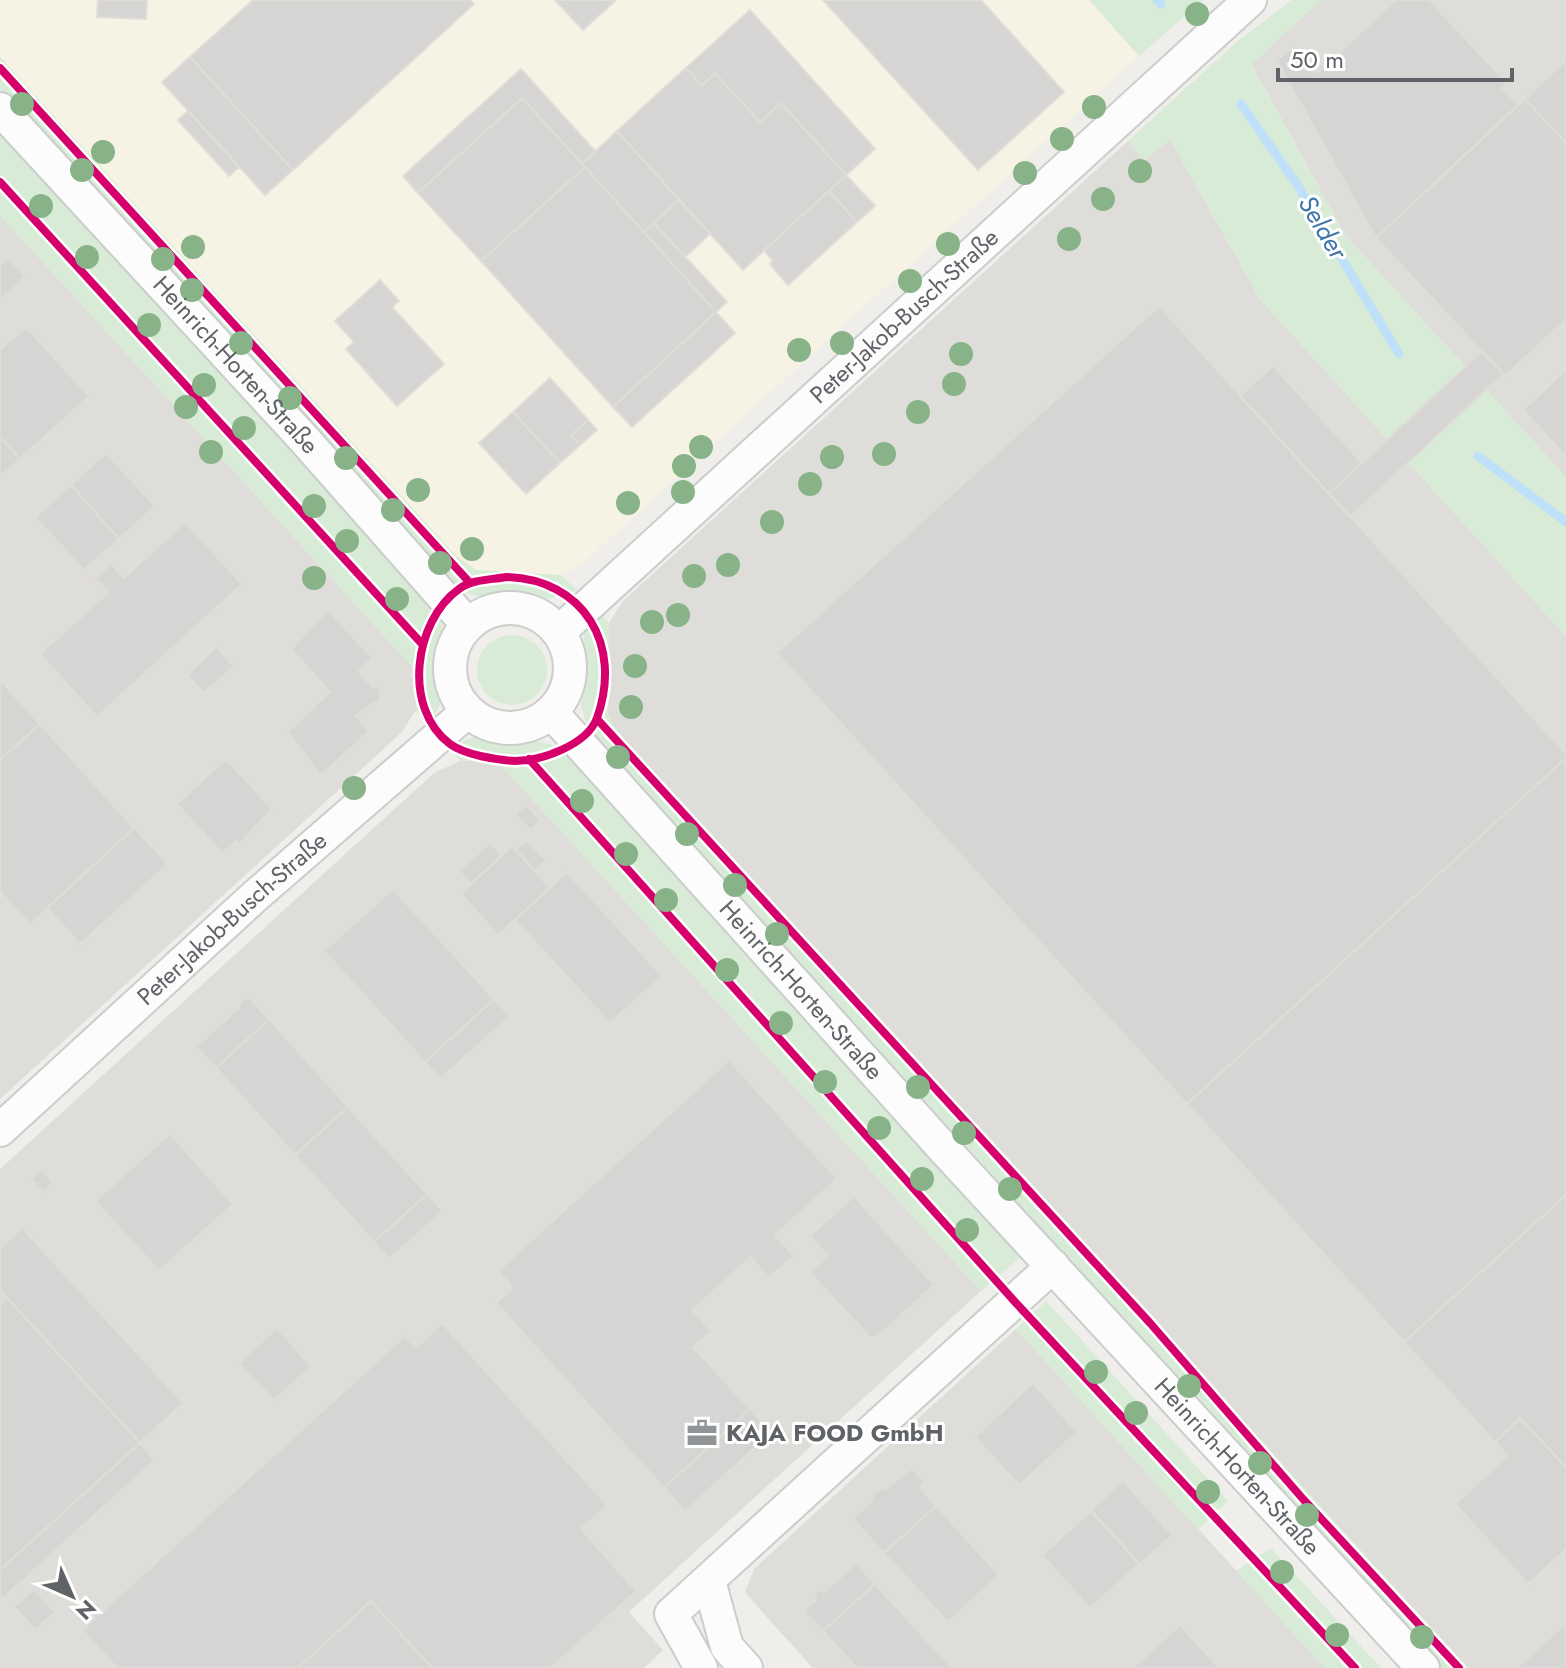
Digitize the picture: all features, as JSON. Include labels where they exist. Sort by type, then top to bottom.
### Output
[{"type":"street","name":"Peter-Jakob-Busch-Straße","points":[[559,632],[1250,0]]},
{"type":"street","name":"Heinrich-Horten-Straße","points":[[0,109],[303,438],[468,625]]},
{"type":"street","points":[[515,608],[532,612],[559,632],[569,656],[569,682],[562,699],[551,712],[536,723],[518,728],[483,722],[468,711],[457,696],[451,677],[457,640],[468,625],[498,609],[515,608]]},
{"type":"street","name":"Peter-Jakob-Busch-Straße","points":[[0,1130],[253,898],[468,711]]},
{"type":"street","name":"Heinrich-Horten-Straße","points":[[551,712],[1053,1266],[1423,1668]]},
{"type":"street","points":[[701,1668],[671,1614],[1053,1266]]},
{"type":"street","points":[[709,1581],[727,1647],[746,1668]]},
{"type":"shaded area","points":[[0,0],[1089,0],[1139,56],[583,563],[561,575],[534,576],[476,570],[455,555],[0,57]]},
{"type":"shaded area","points":[[1321,0],[1566,0],[1566,477],[1346,236],[1251,64]]},
{"type":"shaded area","points":[[1170,139],[1260,299],[1566,636],[1566,1668],[1468,1668],[620,737],[608,715],[609,623],[623,601],[1128,141],[1144,161]]},
{"type":"shaded area","points":[[0,215],[418,673],[416,710],[401,733],[0,1099]]},
{"type":"shaded area","points":[[481,760],[501,765],[981,1291],[629,1612],[663,1650],[644,1668],[0,1668],[0,1169],[434,773],[460,761]]},
{"type":"shaded area","points":[[1016,1329],[1325,1668],[813,1668],[745,1592],[754,1569]]},
{"type":"green space","points":[[1089,0],[1203,0],[1139,56]]},
{"type":"green space","points":[[1292,0],[1321,0],[1251,65],[1346,236],[1566,477],[1566,636],[1260,299],[1170,139],[1144,161],[1128,141],[1238,41]]},
{"type":"green space","points":[[0,57],[455,555],[476,570],[561,575],[577,590],[554,597],[509,601],[481,597],[454,584],[0,89]]},
{"type":"green space","points":[[5,134],[421,588],[444,628],[442,701],[429,725],[416,710],[418,673],[0,215],[0,135]]},
{"type":"green space","points":[[597,611],[609,623],[608,715],[620,737],[1468,1668],[1441,1668],[590,733],[581,707],[584,634]]},
{"type":"green space","points":[[512,635],[537,645],[547,670],[537,695],[512,705],[487,695],[477,670],[487,645]]},
{"type":"green space","points":[[479,735],[537,742],[570,752],[1024,1254],[981,1291],[501,765],[481,760],[460,761],[448,747]]},
{"type":"green space","points":[[1046,1301],[1228,1501],[1198,1530],[1016,1329]]},
{"type":"green space","points":[[1271,1548],[1381,1668],[1325,1668],[1236,1571]]},
{"type":"building","points":[[98,0],[147,0],[146,19],[97,17]]},
{"type":"building","points":[[253,0],[470,0],[474,4],[293,170],[190,57]]},
{"type":"building","points":[[555,0],[616,0],[583,30]]},
{"type":"building","points":[[823,0],[981,0],[1064,92],[978,170]]},
{"type":"building","points":[[1396,0],[1429,0],[1507,83],[1502,88],[1518,105],[1376,238],[1277,61],[1293,47],[1317,73]]},
{"type":"building","points":[[750,10],[875,149],[846,175],[781,103],[760,122],[715,73],[702,86],[686,68]]},
{"type":"building","points":[[190,57],[293,170],[265,195],[162,82]]},
{"type":"building","points":[[1566,60],[1566,143],[1525,99]]},
{"type":"building","points":[[686,68],[702,86],[715,73],[760,122],[781,103],[846,175],[743,270],[617,131]]},
{"type":"building","points":[[521,69],[595,151],[582,164],[522,98],[418,193],[403,176]]},
{"type":"building","points":[[522,98],[585,167],[481,261],[418,193]]},
{"type":"building","points":[[1525,99],[1566,143],[1566,319],[1505,376],[1376,238]]},
{"type":"building","points":[[188,111],[239,167],[229,176],[178,120]]},
{"type":"building","points":[[617,131],[679,200],[644,232],[582,164]]},
{"type":"building","points":[[585,167],[716,312],[613,407],[481,261]]},
{"type":"building","points":[[846,175],[875,206],[857,222],[829,191]]},
{"type":"building","points":[[829,191],[857,222],[788,285],[770,264],[773,261],[764,250]]},
{"type":"building","points":[[679,200],[710,234],[685,257],[654,223]]},
{"type":"building","points":[[654,223],[727,302],[716,312],[644,232]]},
{"type":"building","points":[[8,258],[25,277],[0,300],[0,265]]},
{"type":"building","points":[[380,280],[399,301],[392,307],[444,364],[397,406],[346,349],[354,342],[335,321]]},
{"type":"building","points":[[1159,306],[1566,754],[1566,758],[1187,1104],[777,653]]},
{"type":"building","points":[[716,312],[735,333],[632,427],[613,407]]},
{"type":"building","points":[[26,327],[89,396],[20,459],[0,437],[0,350]]},
{"type":"building","points":[[1482,351],[1503,374],[1350,517],[1329,494]]},
{"type":"building","points":[[1273,366],[1362,463],[1329,494],[1240,396]]},
{"type":"building","points":[[1566,370],[1566,456],[1523,410]]},
{"type":"building","points":[[550,378],[588,420],[571,435],[580,445],[560,463],[513,412]]},
{"type":"building","points":[[513,412],[560,463],[526,494],[479,443]]},
{"type":"building","points":[[588,420],[597,430],[580,445],[571,435]]},
{"type":"building","points":[[0,437],[20,459],[0,477]]},
{"type":"building","points":[[106,453],[155,506],[119,539],[71,485]]},
{"type":"building","points":[[71,485],[119,539],[84,570],[35,517]]},
{"type":"building","points":[[185,522],[242,584],[97,717],[40,654],[109,592],[96,579],[111,564],[124,578]]},
{"type":"building","points":[[328,610],[372,658],[359,671],[372,687],[380,687],[379,703],[372,703],[356,716],[369,731],[321,775],[288,732],[330,692],[291,649]]},
{"type":"building","points":[[216,647],[234,666],[204,693],[187,675]]},
{"type":"building","points":[[0,680],[40,724],[0,760]]},
{"type":"building","points":[[40,724],[134,828],[30,924],[0,892],[0,760]]},
{"type":"building","points":[[1566,758],[1566,1195],[1404,1342],[1187,1104]]},
{"type":"building","points":[[226,759],[272,809],[239,844],[236,841],[222,853],[177,804]]},
{"type":"building","points":[[526,805],[540,820],[531,830],[516,815]]},
{"type":"building","points":[[134,828],[168,864],[80,944],[47,908]]},
{"type":"building","points":[[527,840],[546,861],[535,870],[516,850]]},
{"type":"building","points":[[490,843],[502,855],[471,884],[459,871]]},
{"type":"building","points":[[512,846],[550,888],[498,935],[461,894]]},
{"type":"building","points":[[567,872],[662,976],[610,1023],[515,920]]},
{"type":"building","points":[[393,889],[494,999],[425,1062],[324,951]]},
{"type":"building","points":[[249,998],[269,1019],[216,1068],[196,1047],[239,1008],[241,1000]]},
{"type":"building","points":[[494,999],[510,1016],[440,1079],[425,1062]]},
{"type":"building","points":[[269,1019],[348,1107],[295,1155],[216,1068]]},
{"type":"building","points":[[729,1060],[837,1179],[775,1235],[794,1256],[769,1278],[751,1257],[692,1310],[711,1331],[693,1347],[750,1409],[664,1488],[496,1303],[513,1288],[498,1271]]},
{"type":"building","points":[[348,1107],[427,1194],[374,1242],[295,1155]]},
{"type":"building","points":[[170,1134],[233,1204],[159,1271],[95,1201]]},
{"type":"building","points":[[41,1169],[53,1183],[43,1192],[31,1179]]},
{"type":"building","points":[[427,1194],[443,1211],[389,1259],[374,1242]]},
{"type":"building","points":[[1566,1195],[1566,1467],[1520,1418],[1495,1442],[1404,1342]]},
{"type":"building","points":[[854,1196],[934,1285],[877,1337],[870,1337],[810,1273],[828,1256],[810,1236]]},
{"type":"building","points":[[22,1228],[183,1403],[140,1443],[0,1290],[0,1248]]},
{"type":"building","points":[[7,1298],[140,1443],[0,1570],[0,1304]]},
{"type":"building","points":[[442,1323],[607,1505],[581,1529],[636,1591],[551,1668],[432,1668],[371,1601],[298,1668],[117,1668],[82,1630],[405,1336],[416,1348]]},
{"type":"building","points":[[277,1328],[311,1366],[274,1401],[239,1363]]},
{"type":"building","points":[[1033,1383],[1077,1432],[1019,1485],[975,1437]]},
{"type":"building","points":[[750,1409],[771,1433],[685,1511],[664,1488]]},
{"type":"building","points":[[1520,1418],[1566,1467],[1566,1549],[1528,1584],[1455,1504],[1508,1456],[1495,1442]]},
{"type":"building","points":[[140,1443],[155,1460],[3,1598],[0,1594],[0,1570]]},
{"type":"building","points":[[912,1468],[925,1483],[920,1488],[936,1506],[884,1553],[853,1519],[871,1502],[875,1491],[887,1488]]},
{"type":"building","points":[[1123,1481],[1172,1535],[1140,1564],[1091,1510]]},
{"type":"building","points":[[936,1506],[999,1575],[948,1622],[884,1553]]},
{"type":"building","points":[[1091,1511],[1139,1564],[1090,1608],[1042,1555]]},
{"type":"building","points":[[856,1563],[875,1584],[823,1631],[804,1611],[816,1600],[813,1596],[820,1590],[824,1592]]},
{"type":"building","points":[[875,1584],[952,1668],[857,1668],[823,1631]]},
{"type":"building","points":[[34,1589],[55,1612],[35,1630],[14,1607]]},
{"type":"building","points":[[371,1601],[432,1668],[298,1668]]},
{"type":"building","points":[[1566,1623],[1566,1668],[1517,1668]]},
{"type":"building","points":[[1180,1625],[1219,1668],[1133,1668]]},
{"type":"waterway","name":"Selder","points":[[1157,0],[1161,4]]},
{"type":"waterway","name":"Selder","points":[[1241,104],[1298,186],[1399,354]]},
{"type":"waterway","name":"Selder","points":[[1478,456],[1566,522]]},
{"type":"cycle path","points":[[0,68],[470,583]]},
{"type":"cycle path","points":[[0,182],[423,645]]},
{"type":"cycle path","points":[[506,577],[533,581],[557,590],[576,603],[590,621],[600,642],[605,665],[604,691],[592,728],[562,750],[515,761],[481,756],[450,744],[435,728],[425,709],[420,688],[424,643],[444,603],[470,583],[506,577]]},
{"type":"cycle path","points":[[597,719],[1150,1323],[1303,1499],[1459,1668]]},
{"type":"cycle path","points":[[529,759],[1016,1303],[1355,1668]]},
{"type":"place","name":"KAJA FOOD GmbH","points":[[702,1433]]}]
